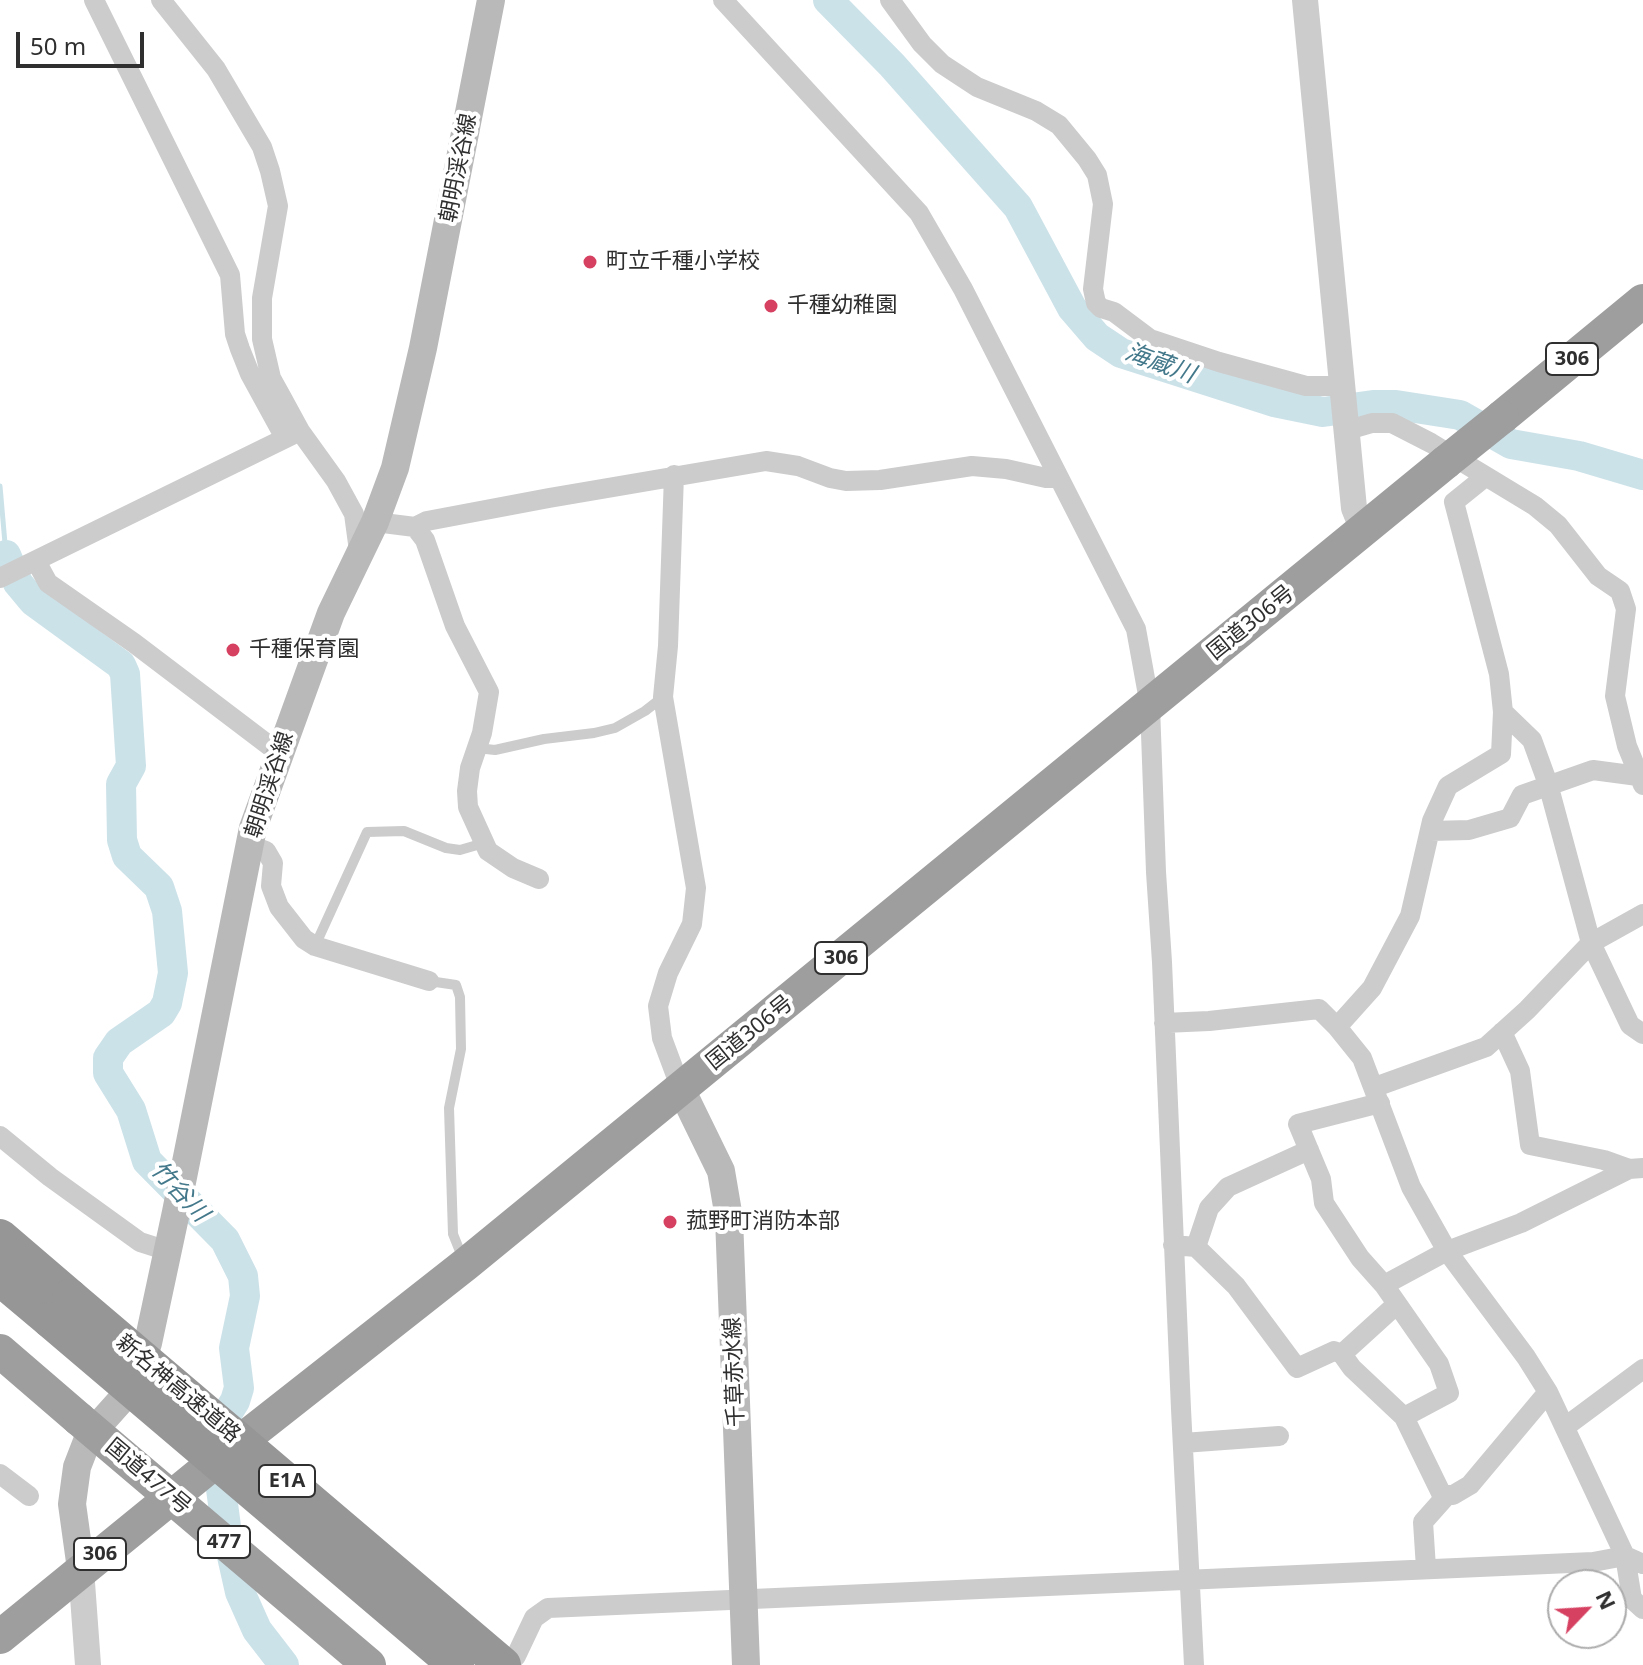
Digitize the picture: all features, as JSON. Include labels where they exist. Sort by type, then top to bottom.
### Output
[{"type":"highway","name":"国道306号","points":[[0,1637],[202,1472],[466,1264],[1643,301]]},
{"type":"highway","name":"新名神高速道路","points":[[0,1237],[60,1308],[456,1665]]},
{"type":"highway","name":"新名神高速道路","points":[[0,1278],[60,1308],[506,1665]]},
{"type":"highway","name":"国道477号","points":[[0,1351],[369,1665]]},
{"type":"main road","name":"朝明渓谷線","points":[[81,1569],[72,1504],[77,1467],[89,1436],[123,1398],[137,1376],[148,1343],[253,828],[331,613],[375,522],[395,468],[423,348],[491,0]]},
{"type":"main road","name":"千草赤水線","points":[[681,1089],[721,1171],[729,1218],[746,1665]]},
{"type":"street","points":[[94,0],[230,275],[235,334],[250,374],[292,435],[336,481],[354,514],[359,555]]},
{"type":"street","points":[[161,0],[216,69],[262,147],[270,171],[278,206],[262,298],[262,339],[271,378],[292,435]]},
{"type":"street","points":[[723,0],[919,213],[963,289],[1136,629],[1150,706],[1194,1665]]},
{"type":"street","points":[[890,0],[922,44],[942,64],[977,87],[1036,111],[1059,125],[1087,159],[1097,175],[1103,204],[1093,289],[1096,303],[1101,308],[1114,312],[1150,339],[1306,386],[1344,389]]},
{"type":"street","points":[[1305,0],[1354,508],[1363,530]]},
{"type":"street","points":[[1348,427],[1392,423],[1431,443],[1535,506],[1558,525],[1598,576],[1620,591],[1626,609],[1615,696],[1627,746],[1640,780]]},
{"type":"street","points":[[0,578],[292,435]]},
{"type":"street","points":[[375,522],[415,527],[427,521],[766,461],[798,466],[846,481],[880,480],[972,466],[1058,478]]},
{"type":"street","points":[[674,475],[668,646],[663,697],[696,888],[692,924],[668,973],[658,1006],[662,1038],[681,1089]]},
{"type":"street","points":[[1337,1027],[1372,988],[1410,916],[1430,831],[1448,786],[1501,754],[1503,712],[1499,674],[1454,502],[1485,477]]},
{"type":"street","points":[[415,527],[425,540],[455,626],[489,692],[467,791],[468,807],[488,851],[513,868],[539,879]]},
{"type":"street","points":[[35,562],[48,583],[134,643],[279,753]]},
{"type":"street","points":[[1503,712],[1532,740],[1548,784],[1591,943],[1630,1025],[1643,1034]]},
{"type":"street","points":[[1430,831],[1469,830],[1510,818],[1522,795],[1593,770],[1640,780]]},
{"type":"street","points":[[250,845],[266,851],[273,863],[271,886],[279,907],[304,939],[315,946],[429,981]]},
{"type":"street","points":[[1404,1417],[1449,1393],[1439,1364],[1384,1285],[1360,1258],[1324,1203],[1321,1179],[1298,1124],[1378,1095],[1486,1047],[1591,943],[1643,914]]},
{"type":"street","points":[[1164,1023],[1319,1009],[1337,1027],[1362,1058],[1411,1187],[1447,1251],[1526,1357],[1548,1392],[1634,1560],[1632,1599],[1643,1609]]},
{"type":"street","points":[[1502,1032],[1520,1071],[1530,1145],[1636,1168]]},
{"type":"street","points":[[0,1136],[50,1177],[140,1242],[168,1251]]},
{"type":"street","points":[[1196,1247],[1209,1208],[1228,1187],[1309,1150]]},
{"type":"street","points":[[1384,1285],[1447,1251],[1521,1223],[1636,1168]]},
{"type":"street","points":[[1173,1245],[1196,1247],[1236,1286],[1297,1368],[1334,1351],[1342,1354],[1352,1368],[1404,1417],[1442,1495],[1453,1495],[1470,1485],[1548,1392]]},
{"type":"street","points":[[1342,1354],[1397,1304]]},
{"type":"street","points":[[1565,1427],[1643,1369]]},
{"type":"street","points":[[1183,1443],[1279,1436]]},
{"type":"street","points":[[0,1474],[29,1496]]},
{"type":"street","points":[[1426,1568],[1423,1522],[1447,1495]]},
{"type":"street","points":[[506,1665],[516,1656],[534,1618],[548,1608],[1634,1560]]},
{"type":"street","points":[[81,1569],[88,1665]]},
{"type":"lane","points":[[477,748],[495,750],[615,728],[663,697]]},
{"type":"lane","points":[[315,946],[367,832],[404,831],[446,848],[460,850],[484,843]]},
{"type":"lane","points":[[429,981],[456,985],[460,997],[461,1049],[449,1108],[453,1234],[466,1264]]},
{"type":"waterway","name":"海蔵川","points":[[828,0],[892,65],[1018,207],[1072,308],[1097,337],[1121,353],[1274,402],[1323,412],[1396,405],[1460,415],[1511,444],[1579,456],[1643,475]]},
{"type":"waterway","points":[[0,486],[6,555]]},
{"type":"waterway","name":"竹谷川","points":[[6,555],[18,583],[33,601],[121,665],[125,674],[131,766],[121,784],[122,840],[127,856],[159,887],[167,911],[173,973],[167,1003],[161,1013],[119,1042],[108,1058],[108,1073],[131,1110],[147,1161],[225,1240],[243,1276],[245,1296],[234,1348],[239,1388],[235,1401],[217,1430],[215,1444],[227,1534],[240,1592],[257,1630],[284,1665]]},
{"type":"place","name":"町立千種小学校","points":[[590,262]]},
{"type":"place","name":"千種幼稚園","points":[[771,306]]},
{"type":"place","name":"千種保育園","points":[[233,650]]},
{"type":"place","name":"菰野町消防本部","points":[[670,1222]]}]
